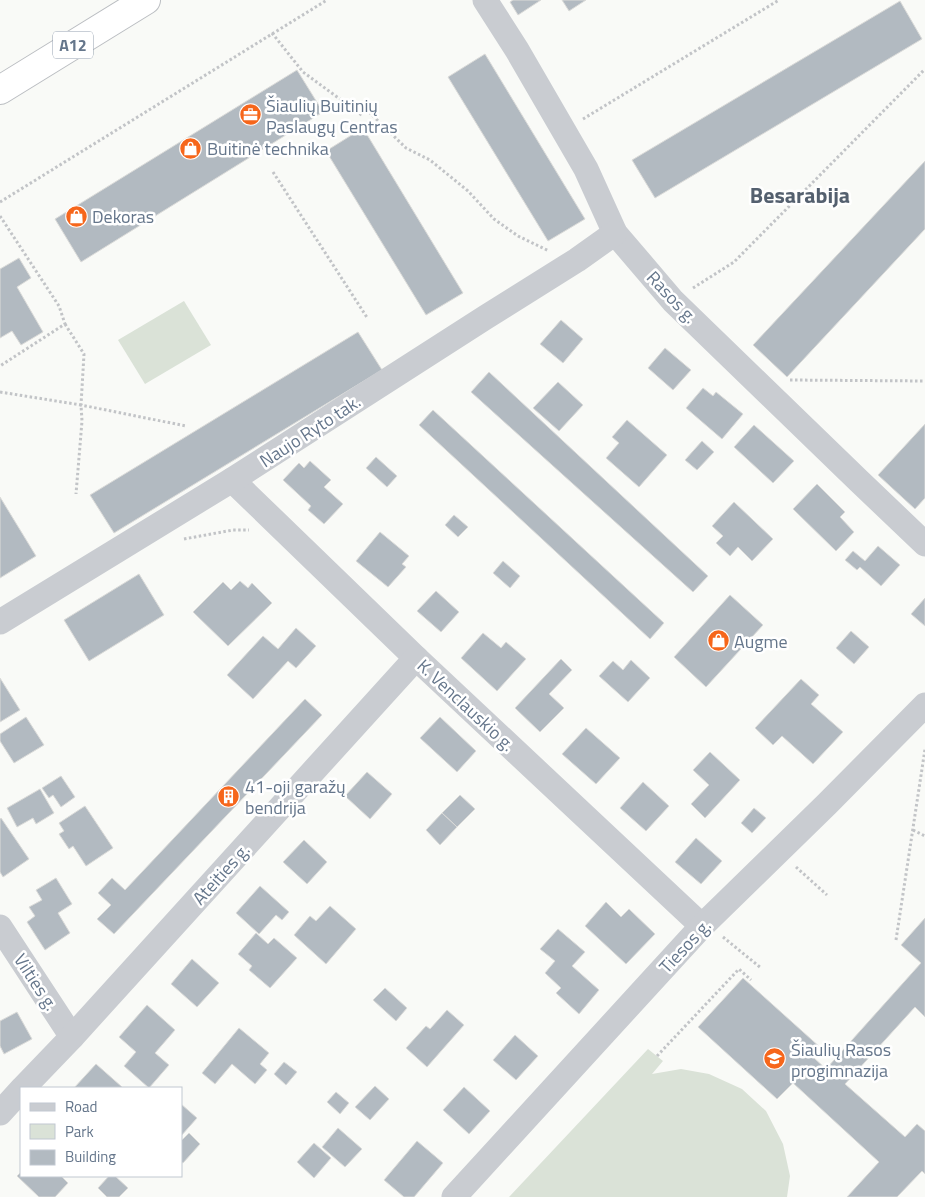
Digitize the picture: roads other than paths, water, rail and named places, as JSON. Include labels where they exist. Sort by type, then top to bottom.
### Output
[{"type":"highway","name":"A12","points":[[0,90],[146,0]]},
{"type":"street","name":"Rasos g.","points":[[485,0],[518,50],[586,169],[615,232],[673,301],[925,544]]},
{"type":"street","name":"Naujo Ryto tak.","points":[[0,622],[232,480],[577,260],[615,232]]},
{"type":"street","name":"K. Venclauskio g.","points":[[232,480],[416,658],[704,924]]},
{"type":"street","name":"Ateities g.","points":[[24,1087],[72,1037],[416,658]]},
{"type":"street","name":"Tiesos g.","points":[[454,1197],[704,924],[925,705]]},
{"type":"street","name":"Vilties g.","points":[[0,927],[72,1037]]},
{"type":"street","name":"Ateities g.","points":[[0,1113],[20,1091]]},
{"type":"place","name":"Šiaulių Buitinių Paslaugų Centras","points":[[250,115]]},
{"type":"place","name":"Buitinė technika","points":[[191,148]]},
{"type":"place","name":"Dekoras","points":[[76,216]]},
{"type":"place","name":"Augme","points":[[718,641]]},
{"type":"place","name":"41-oji garažų bendrija","points":[[229,796]]},
{"type":"place","name":"Šiaulių Rasos progimnazija","points":[[775,1059]]},
{"type":"district","name":"Besarabija","points":[[800,195]]}]
